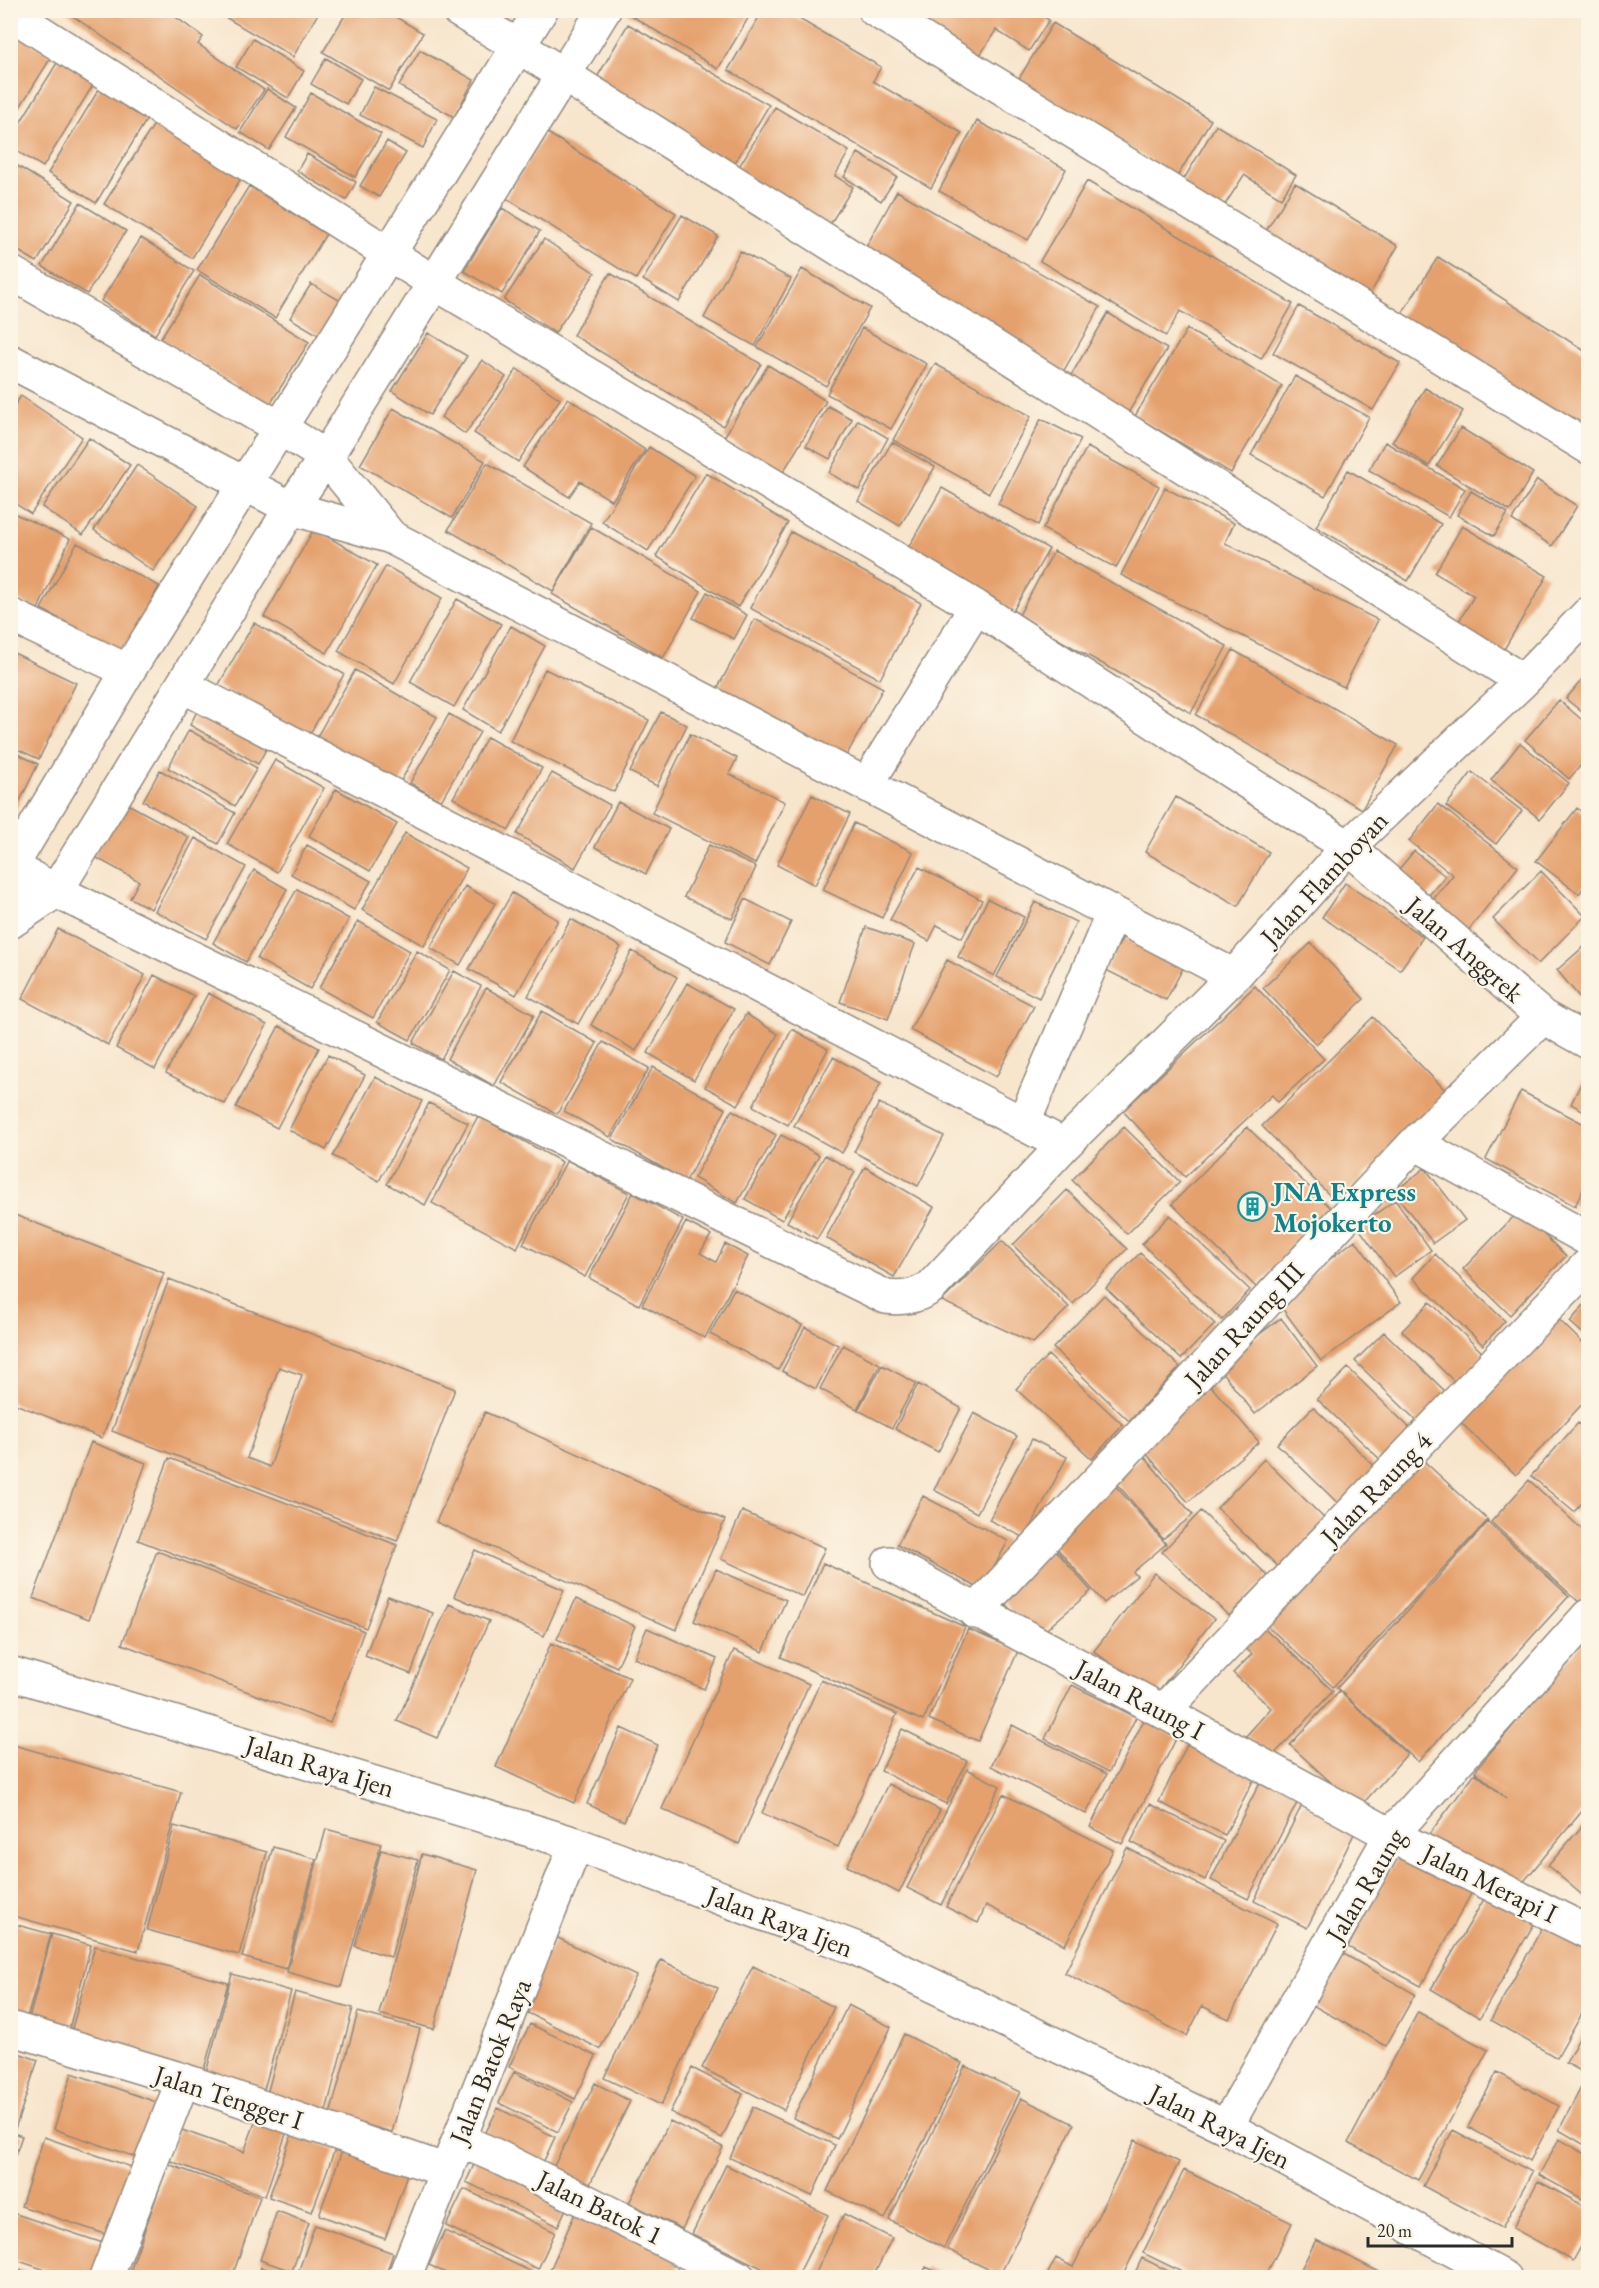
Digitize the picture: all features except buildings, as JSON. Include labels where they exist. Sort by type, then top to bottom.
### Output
[{"type":"street","points":[[458,10],[1523,681]]},
{"type":"street","points":[[11,921],[11,867],[128,671],[541,10]]},
{"type":"street","points":[[11,921],[56,891],[291,508],[326,457],[435,284],[604,10]]},
{"type":"street","points":[[875,10],[1588,447]]},
{"type":"street","name":"Jalan Anggrek","points":[[10,14],[435,284],[976,607],[1348,847],[1543,1017],[1588,1042]]},
{"type":"street","points":[[10,272],[326,457],[391,537]]},
{"type":"street","points":[[10,362],[291,508],[391,537],[1234,976]]},
{"type":"street","points":[[867,784],[976,607]]},
{"type":"street","name":"Jalan Flamboyan","points":[[11,867],[886,1297],[900,1299],[916,1296],[930,1288],[1064,1146],[1234,976],[1348,847],[1523,681],[1588,614]]},
{"type":"street","points":[[10,615],[128,671]]},
{"type":"street","points":[[183,686],[1064,1146]]},
{"type":"street","points":[[1023,1124],[1113,913]]},
{"type":"street","name":"Jalan Raung III","points":[[975,1612],[1415,1143],[1543,1017]]},
{"type":"street","points":[[1415,1143],[1588,1239]]},
{"type":"street","name":"Jalan Raung 4","points":[[1163,1711],[1588,1265]]},
{"type":"street","name":"Jalan Raung I","points":[[889,1563],[975,1612],[1391,1834]]},
{"type":"street","name":"Jalan Raung","points":[[1226,2127],[1391,1834],[1588,1616]]},
{"type":"street","name":"Jalan Raya Ijen","points":[[10,1673],[576,1844],[855,1948],[1226,2127],[1505,2277]]},
{"type":"street","name":"Jalan Merapi I","points":[[1391,1834],[1588,1932]]},
{"type":"street","name":"Jalan Batok Raya","points":[[404,2277],[576,1844]]},
{"type":"street","name":"Jalan Tengger I","points":[[10,2028],[183,2080],[447,2171]]},
{"type":"street","points":[[106,2277],[183,2080]]},
{"type":"street","name":"Jalan Batok 1","points":[[459,2139],[694,2267],[739,2277]]},
{"type":"place","name":"JNA Express Mojokerto","points":[[1252,1207]]}]
